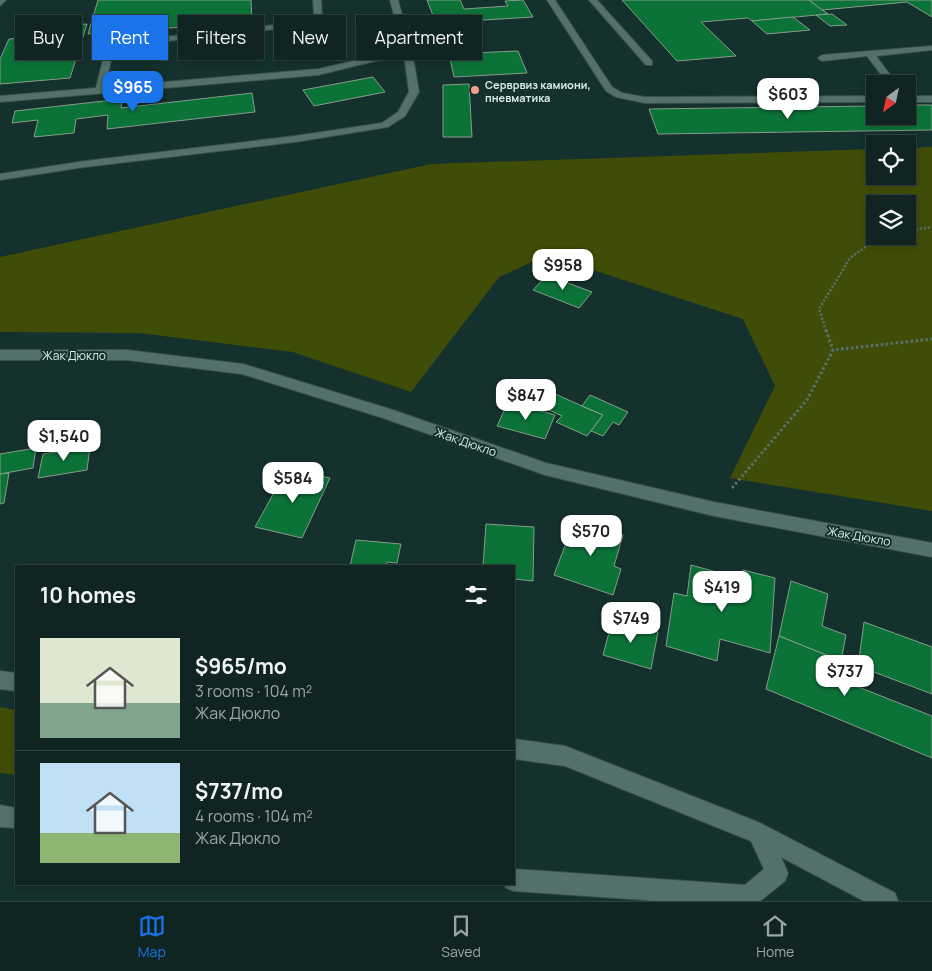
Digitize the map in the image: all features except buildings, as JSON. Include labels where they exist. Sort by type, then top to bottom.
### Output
[{"type":"street","points":[[0,4],[2,0]]},
{"type":"street","points":[[100,90],[110,46],[112,45],[303,24],[313,21],[318,16],[317,0]]},
{"type":"street","points":[[394,0],[398,15]]},
{"type":"street","points":[[551,0],[609,89],[619,95],[644,100],[866,99]]},
{"type":"street","points":[[593,0],[649,62]]},
{"type":"street","points":[[822,58],[932,48]]},
{"type":"street","points":[[870,54],[886,75]]},
{"type":"street","points":[[0,99],[318,72],[369,60]]},
{"type":"street","points":[[0,177],[86,164],[295,139],[385,125],[402,114],[414,92],[409,60]]},
{"type":"street","points":[[916,99],[932,99]]},
{"type":"street","name":"Жак Дюкло","points":[[0,355],[127,355],[242,369],[388,414],[545,469],[714,509],[932,550]]},
{"type":"street","points":[[0,680],[15,682]]},
{"type":"street","points":[[515,749],[565,756],[758,833],[887,901]]},
{"type":"street","points":[[0,816],[15,818]]},
{"type":"street","points":[[515,880],[749,896],[776,873],[758,833]]},
{"type":"path","points":[[916,230],[932,227]]},
{"type":"path","points":[[714,509],[807,400],[833,350],[819,309],[850,258],[868,245]]},
{"type":"path","points":[[833,350],[932,339]]},
{"type":"green space","points":[[932,147],[932,511],[730,478],[775,386],[743,319],[547,255],[499,277],[411,392],[293,352],[139,333],[0,332],[0,257],[431,164],[866,149],[866,185],[916,185],[916,148]]},
{"type":"green space","points":[[0,707],[15,710],[15,775],[0,773]]},
{"type":"place","name":"Серврвиз камиони, пневматика","points":[[475,90]]}]
